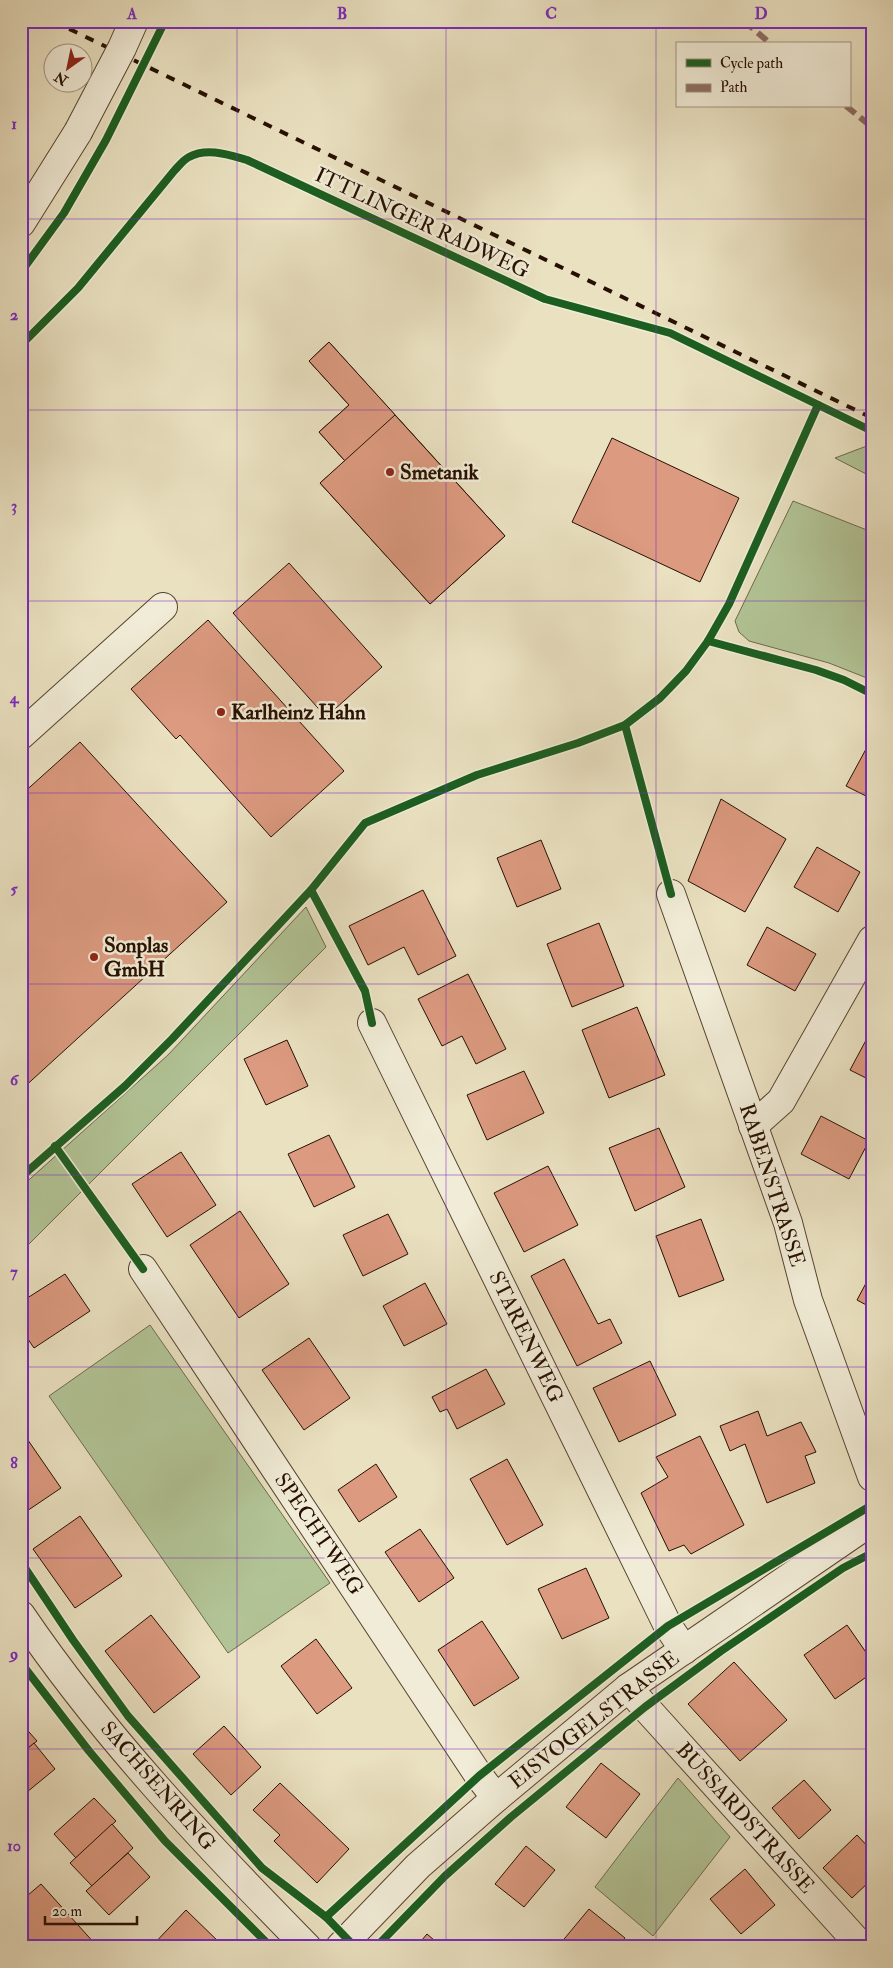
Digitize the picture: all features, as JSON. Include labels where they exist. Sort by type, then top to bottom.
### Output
[{"type":"street","points":[[21,223],[78,132],[134,21]]},
{"type":"street","points":[[21,735],[163,607]]},
{"type":"street","name":"RABENSTRASSE","points":[[671,894],[788,1223],[808,1300],[862,1419],[872,1477]]},
{"type":"street","points":[[753,1126],[780,1101],[872,940]]},
{"type":"street","name":"STARENWEG","points":[[372,1023],[668,1626],[684,1650]]},
{"type":"street","name":"SPECHTWEG","points":[[143,1269],[479,1776],[496,1798]]},
{"type":"street","name":"EISVOGELSTRASSE","points":[[340,1947],[418,1866],[628,1688],[872,1521]]},
{"type":"street","name":"SACHSENRING","points":[[22,1620],[140,1770],[234,1873],[307,1947]]},
{"type":"street","name":"BUSSARDSTRASSE","points":[[628,1688],[862,1947]]},
{"type":"green space","points":[[872,444],[872,477],[835,458]]},
{"type":"green space","points":[[793,501],[872,532],[872,680],[829,663],[749,641],[739,632],[735,621]]},
{"type":"green space","points":[[306,907],[326,947],[21,1252],[21,1187],[168,1055]]},
{"type":"green space","points":[[150,1325],[330,1583],[228,1653],[49,1396]]},
{"type":"green space","points":[[678,1778],[730,1837],[653,1936],[595,1887]]},
{"type":"building","points":[[329,342],[395,415],[345,461],[319,432],[349,405],[309,361]]},
{"type":"building","name":"Smetanik","points":[[329,342],[505,536],[430,604],[320,483],[345,461],[319,432],[349,405],[309,361]]},
{"type":"building","name":"Smetanik","points":[[395,415],[505,536],[430,604],[320,483]]},
{"type":"building","points":[[612,438],[739,498],[700,582],[572,522]]},
{"type":"building","points":[[289,563],[382,667],[326,717],[233,613]]},
{"type":"building","name":"Karlheinz Hahn","points":[[208,620],[344,771],[271,837],[180,735],[176,739],[131,689]]},
{"type":"building","points":[[872,738],[872,799],[846,786]]},
{"type":"building","name":"Sonplas GmbH","points":[[80,742],[227,902],[21,1090],[21,795]]},
{"type":"building","points":[[721,799],[786,839],[745,912],[688,881]]},
{"type":"building","points":[[541,840],[561,889],[517,907],[497,858]]},
{"type":"building","points":[[817,847],[860,872],[838,912],[794,887]]},
{"type":"building","points":[[423,890],[456,956],[418,975],[404,947],[368,965],[349,926]]},
{"type":"building","points":[[599,923],[624,986],[572,1007],[547,944]]},
{"type":"building","points":[[767,927],[816,954],[795,991],[747,965]]},
{"type":"building","points":[[468,974],[506,1049],[476,1064],[462,1036],[442,1046],[418,999]]},
{"type":"building","points":[[637,1007],[665,1075],[609,1098],[582,1030]]},
{"type":"building","points":[[872,1029],[872,1081],[850,1070]]},
{"type":"building","points":[[287,1040],[308,1086],[266,1105],[244,1059]]},
{"type":"building","points":[[524,1071],[544,1113],[487,1140],[467,1095]]},
{"type":"building","points":[[821,1116],[869,1141],[849,1179],[801,1154]]},
{"type":"building","points":[[659,1128],[685,1187],[635,1211],[609,1148]]},
{"type":"building","points":[[329,1135],[355,1187],[314,1207],[288,1154]]},
{"type":"building","points":[[181,1152],[216,1205],[167,1237],[132,1184]]},
{"type":"building","points":[[548,1166],[578,1225],[524,1252],[494,1193]]},
{"type":"building","points":[[240,1211],[289,1284],[239,1318],[190,1245]]},
{"type":"building","points":[[388,1214],[408,1254],[363,1276],[343,1235]]},
{"type":"building","points":[[701,1219],[724,1280],[679,1297],[656,1236]]},
{"type":"building","points":[[564,1259],[598,1324],[610,1319],[622,1343],[577,1366],[531,1276]]},
{"type":"building","points":[[872,1272],[872,1308],[857,1300]]},
{"type":"building","points":[[65,1274],[90,1311],[34,1348],[21,1329],[21,1302]]},
{"type":"building","points":[[425,1283],[447,1324],[404,1346],[383,1306]]},
{"type":"building","points":[[309,1338],[350,1398],[304,1430],[262,1370]]},
{"type":"building","points":[[650,1361],[676,1415],[619,1442],[593,1388]]},
{"type":"building","points":[[486,1369],[505,1404],[457,1429],[447,1409],[440,1412],[432,1397]]},
{"type":"building","points":[[758,1411],[767,1436],[801,1422],[816,1452],[805,1456],[815,1483],[767,1503],[745,1444],[730,1451],[720,1426]]},
{"type":"building","points":[[21,1430],[61,1488],[21,1515]]},
{"type":"building","points":[[700,1436],[744,1525],[691,1554],[684,1545],[669,1551],[641,1493],[668,1477],[656,1457]]},
{"type":"building","points":[[507,1459],[543,1525],[507,1545],[470,1479]]},
{"type":"building","points":[[376,1464],[397,1497],[359,1522],[338,1490]]},
{"type":"building","points":[[80,1516],[122,1576],[75,1608],[33,1549]]},
{"type":"building","points":[[420,1529],[454,1578],[419,1602],[385,1552]]},
{"type":"building","points":[[586,1568],[609,1618],[562,1639],[538,1589]]},
{"type":"building","points":[[151,1615],[200,1677],[154,1713],[105,1651]]},
{"type":"building","points":[[482,1621],[519,1678],[474,1706],[438,1650]]},
{"type":"building","points":[[847,1625],[872,1661],[872,1673],[835,1699],[804,1655]]},
{"type":"building","points":[[316,1639],[352,1688],[317,1714],[281,1666]]},
{"type":"building","points":[[734,1662],[787,1720],[740,1761],[688,1704]]},
{"type":"building","points":[[21,1723],[37,1741],[21,1754]]},
{"type":"building","points":[[224,1726],[261,1767],[231,1795],[193,1754]]},
{"type":"building","points":[[34,1743],[55,1769],[21,1797],[21,1754]]},
{"type":"building","points":[[601,1763],[640,1794],[606,1838],[566,1807]]},
{"type":"building","points":[[804,1780],[831,1810],[799,1839],[772,1808]]},
{"type":"building","points":[[280,1783],[349,1849],[317,1883],[274,1841],[280,1835],[253,1810]]},
{"type":"building","points":[[94,1798],[116,1821],[76,1858],[54,1834]]},
{"type":"building","points":[[112,1824],[133,1848],[92,1886],[70,1863]]},
{"type":"building","points":[[857,1835],[872,1851],[872,1879],[852,1898],[823,1868]]},
{"type":"building","points":[[526,1846],[555,1870],[524,1907],[495,1884]]},
{"type":"building","points":[[128,1853],[150,1877],[109,1915],[86,1891]]},
{"type":"building","points":[[745,1869],[775,1905],[741,1934],[710,1899]]},
{"type":"building","points":[[41,1884],[96,1945],[94,1947],[21,1947],[21,1901]]},
{"type":"building","points":[[589,1909],[625,1938],[618,1947],[563,1947],[560,1944]]},
{"type":"building","points":[[186,1910],[224,1947],[151,1947]]},
{"type":"building","points":[[427,1934],[442,1947],[416,1947]]},
{"type":"railway","points":[[53,21],[872,418]]},
{"type":"marked path","points":[[744,21],[769,42]]},
{"type":"marked path","points":[[848,108],[872,127]]},
{"type":"cycle path","points":[[21,272],[64,213],[106,140],[165,21]]},
{"type":"cycle path","name":"ITTLINGER RADWEG","points":[[21,345],[78,288],[174,171],[189,157],[211,152],[247,160],[545,299],[670,333],[872,431]]},
{"type":"cycle path","points":[[21,1177],[125,1086],[172,1039],[311,890],[365,823],[477,775],[578,743],[625,725],[660,698],[686,671],[708,641],[729,604],[818,405]]},
{"type":"cycle path","points":[[708,641],[816,670],[844,680],[872,694]]},
{"type":"cycle path","points":[[625,725],[671,894]]},
{"type":"cycle path","points":[[311,890],[365,991],[372,1023]]},
{"type":"cycle path","points":[[55,1146],[143,1269]]},
{"type":"cycle path","points":[[326,1917],[479,1776],[668,1626],[872,1505]]},
{"type":"cycle path","points":[[376,1947],[445,1876],[511,1817],[645,1707],[721,1651],[843,1568],[872,1553]]},
{"type":"cycle path","points":[[21,1562],[73,1640],[128,1716],[262,1868],[326,1917],[355,1947]]},
{"type":"cycle path","points":[[21,1663],[89,1751],[165,1841],[271,1947]]},
{"type":"place","name":"Smetanik","points":[[390,472]]},
{"type":"place","name":"Karlheinz Hahn","points":[[221,712]]},
{"type":"place","name":"Sonplas GmbH","points":[[94,957]]}]
